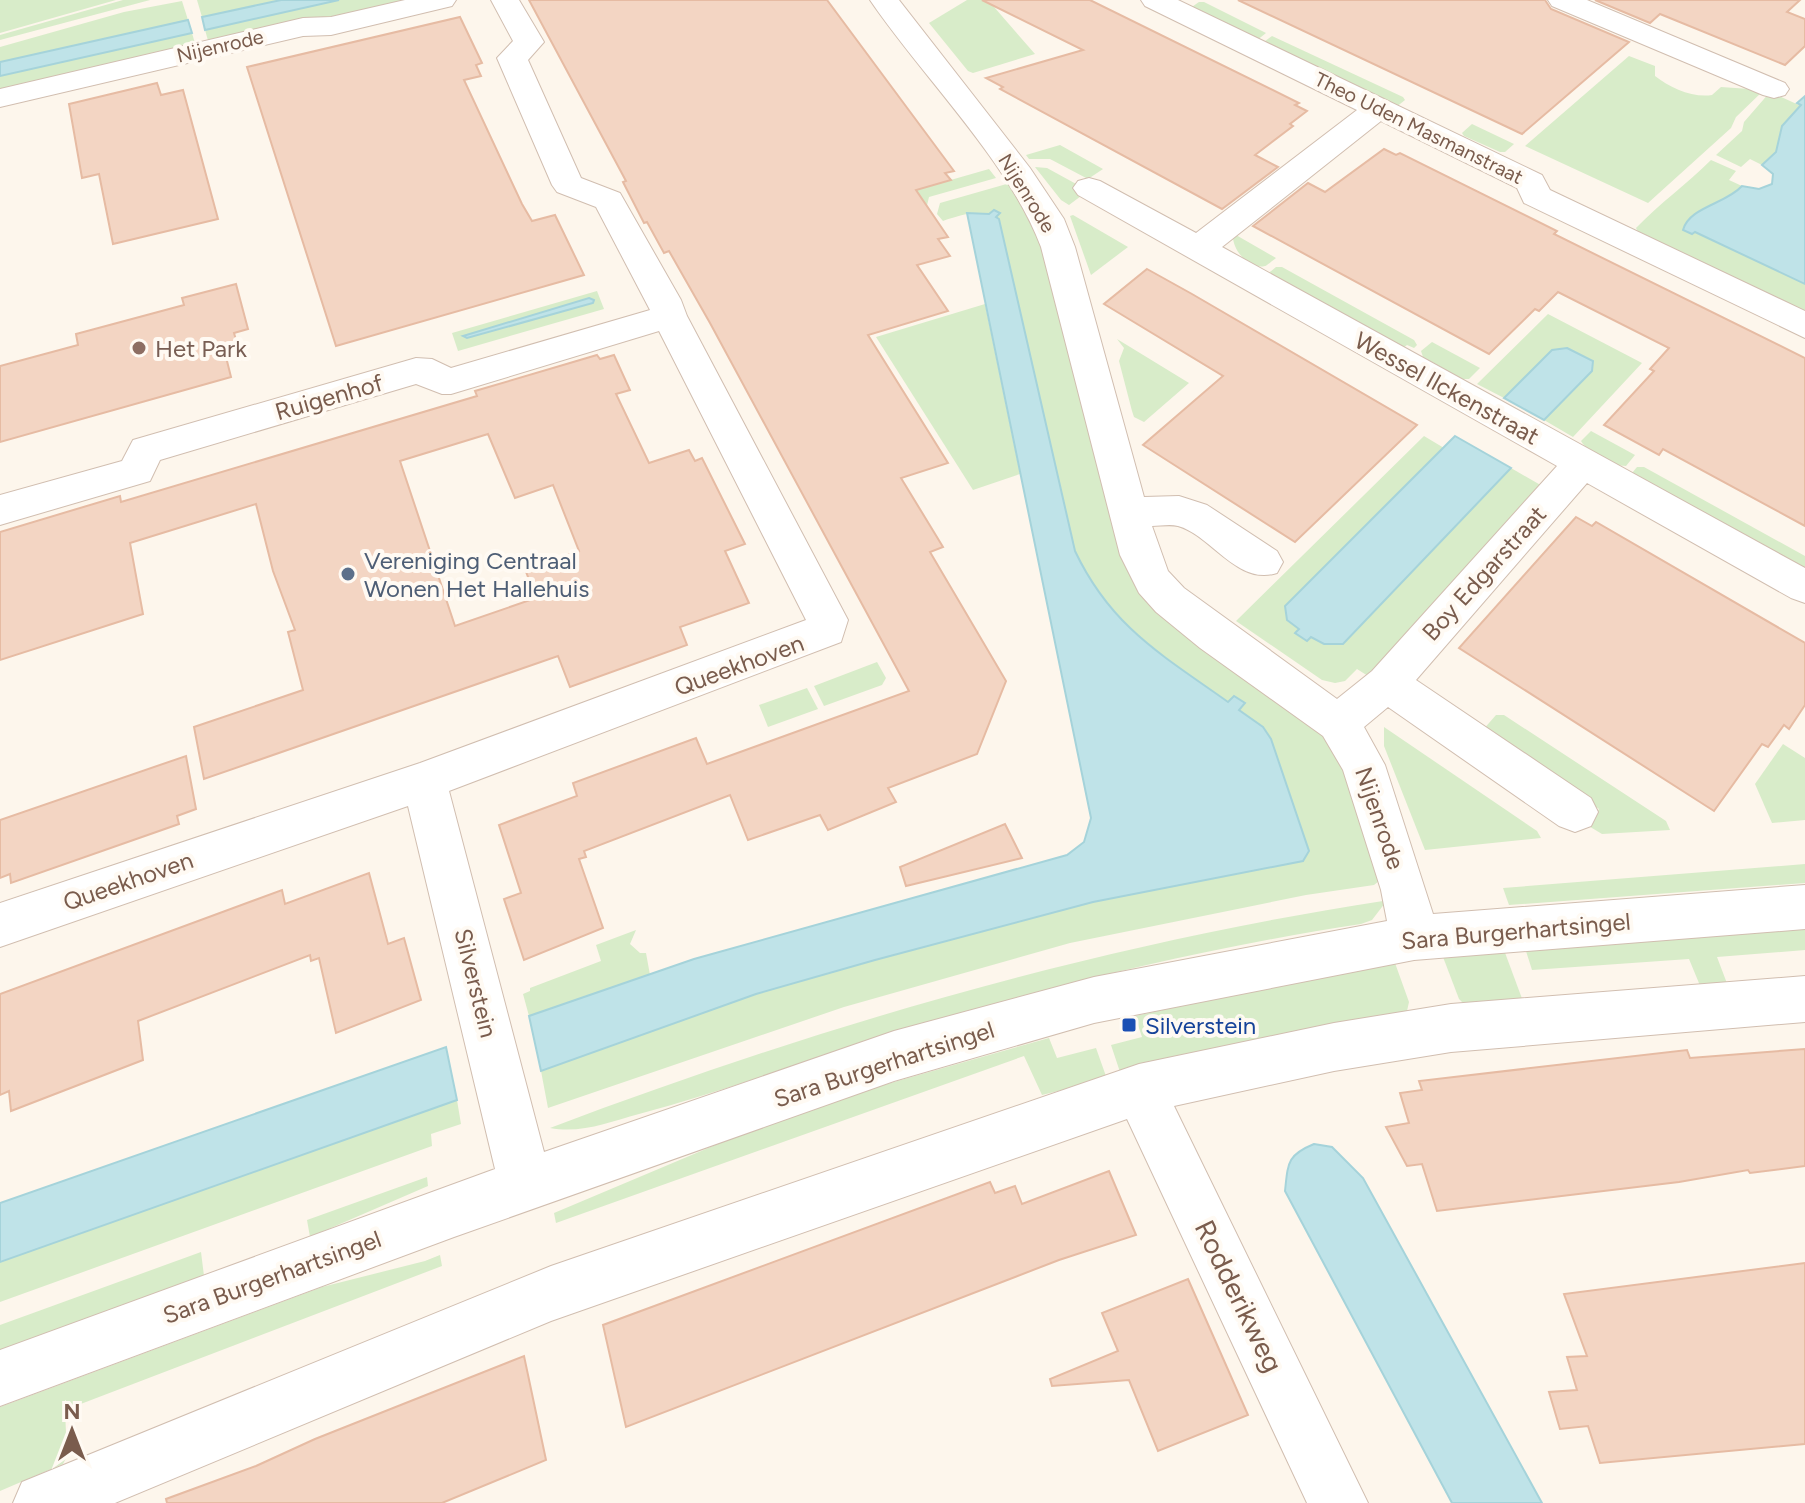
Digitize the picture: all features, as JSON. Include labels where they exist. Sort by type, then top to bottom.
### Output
[{"type":"street","name":"Nijenrode","points":[[0,98],[303,27],[331,26],[442,0]]},
{"type":"street","name":"Queekhoven","points":[[0,925],[424,781],[826,630],[827,620],[669,316],[664,300],[608,200],[568,185],[512,58],[529,42],[505,0]]},
{"type":"street","name":"Nijenrode","points":[[884,0],[1019,175],[1047,219],[1058,247],[1140,555],[1153,582],[1170,600],[1215,636],[1338,723],[1363,765],[1404,890],[1414,938]]},
{"type":"street","name":"Theo Uden Masmanstraat","points":[[1155,0],[1377,109],[1472,151],[1531,182],[1536,196],[1805,326]]},
{"type":"street","points":[[1562,0],[1774,89]]},
{"type":"street","points":[[1198,249],[1377,109]]},
{"type":"street","name":"Wessel Ilckenstraat","points":[[1089,188],[1805,587]]},
{"type":"street","name":"Ruigenhof","points":[[0,510],[136,471],[146,450],[416,371],[432,372],[442,381],[451,381],[669,316]]},
{"type":"street","name":"Boy Edgarstraat","points":[[1338,723],[1387,683],[1582,463]]},
{"type":"street","points":[[1128,512],[1179,511],[1193,516],[1263,562]]},
{"type":"street","points":[[1387,683],[1575,812]]},
{"type":"street","name":"Silverstein","points":[[424,781],[513,1128],[524,1185]]},
{"type":"street","name":"Sara Burgerhartsingel","points":[[0,1378],[524,1185],[894,1056],[1094,1000],[1414,938],[1805,907]]},
{"type":"street","points":[[43,1503],[551,1294],[1139,1089],[1334,1047],[1451,1028],[1805,999]]},
{"type":"street","name":"Rodderikweg","points":[[1139,1089],[1338,1503]]},
{"type":"green space","points":[[0,0],[116,0],[0,33]]},
{"type":"green space","points":[[123,0],[150,0],[0,40],[0,35]]},
{"type":"green space","points":[[197,0],[281,0],[202,17]]},
{"type":"green space","points":[[339,0],[417,0],[209,44],[205,30]]},
{"type":"green space","points":[[967,0],[988,0],[1035,54],[973,73],[968,71],[929,23]]},
{"type":"green space","points":[[182,1],[188,20],[0,62],[0,47],[124,12]]},
{"type":"green space","points":[[1199,2],[1266,33],[1256,41],[1189,9]]},
{"type":"green space","points":[[192,33],[196,47],[0,90],[0,76]]},
{"type":"green space","points":[[1272,36],[1405,100],[1395,108],[1261,44]]},
{"type":"green space","points":[[1629,56],[1655,66],[1655,76],[1690,93],[1712,95],[1721,87],[1764,90],[1736,117],[1731,128],[1648,203],[1525,146]]},
{"type":"green space","points":[[1770,92],[1801,106],[1782,126],[1776,152],[1762,165],[1750,159],[1741,167],[1716,155],[1742,131],[1744,122]]},
{"type":"green space","points":[[1472,124],[1514,144],[1505,152],[1500,152],[1464,136],[1462,133]]},
{"type":"green space","points":[[1060,145],[1103,169],[1088,179],[1050,159],[1029,159],[1026,155]]},
{"type":"green space","points":[[1711,160],[1736,171],[1729,180],[1742,186],[1731,198],[1697,212],[1694,232],[1805,284],[1805,313],[1638,232],[1636,228],[1645,219]]},
{"type":"green space","points":[[1035,167],[1047,168],[1078,185],[1074,190],[1081,196],[1069,205],[1061,200]]},
{"type":"green space","points":[[989,169],[996,178],[929,197],[924,218],[853,208]]},
{"type":"green space","points":[[1010,183],[1042,237],[1117,541],[1318,726],[1342,763],[1379,881],[1374,885],[1306,895],[1070,943],[844,1007],[548,1108],[541,1071],[756,994],[1093,902],[1303,861],[1263,727],[1239,710],[1244,703],[1228,702],[1140,637],[1105,600],[1075,551],[999,219],[985,214],[971,214],[943,221],[937,214],[940,203]]},
{"type":"green space","points":[[1070,216],[1128,247],[1091,275]]},
{"type":"green space","points":[[1236,235],[1276,258],[1265,266],[1253,265],[1236,248],[1233,237]]},
{"type":"green space","points":[[1276,267],[1282,267],[1414,340],[1417,345],[1414,348],[1407,345],[1399,351],[1265,276]]},
{"type":"green space","points":[[597,291],[604,309],[458,351],[452,333]]},
{"type":"green space","points":[[985,304],[1020,474],[973,490],[876,337]]},
{"type":"green space","points":[[1548,314],[1642,363],[1573,437],[1544,420],[1592,371],[1593,361],[1567,348],[1552,350],[1504,398],[1477,384]]},
{"type":"green space","points":[[1117,339],[1189,383],[1144,422],[1134,417],[1132,411],[1119,361],[1124,348]]},
{"type":"green space","points":[[1432,342],[1480,368],[1469,379],[1462,379],[1423,357],[1421,351]]},
{"type":"green space","points":[[1591,431],[1635,455],[1626,466],[1601,458],[1581,441]]},
{"type":"green space","points":[[1424,436],[1444,448],[1285,606],[1299,630],[1296,632],[1343,644],[1511,468],[1544,487],[1368,676],[1357,669],[1345,681],[1335,683],[1322,680],[1236,621]]},
{"type":"green space","points":[[1637,467],[1644,467],[1805,556],[1805,578],[1627,479]]},
{"type":"green space","points":[[877,662],[886,678],[882,685],[824,706],[814,686]]},
{"type":"green space","points":[[807,688],[818,709],[768,727],[759,705]]},
{"type":"green space","points":[[1496,715],[1504,715],[1666,821],[1670,830],[1602,834],[1587,825],[1599,809],[1482,731]]},
{"type":"green space","points":[[1384,727],[1537,831],[1541,838],[1425,850],[1384,746]]},
{"type":"green space","points":[[1783,744],[1805,758],[1805,820],[1772,823],[1755,784]]},
{"type":"green space","points":[[1805,864],[1805,883],[1509,905],[1503,888]]},
{"type":"green space","points":[[1385,903],[1372,920],[1361,924],[1198,954],[1036,992],[929,1022],[606,1124],[573,1129],[550,1128],[754,1056],[960,993],[1170,941]]},
{"type":"green space","points":[[1805,926],[1805,950],[1717,957],[1728,986],[1701,988],[1689,959],[1532,970],[1525,948]]},
{"type":"green space","points":[[636,930],[630,944],[640,953],[646,953],[650,975],[529,1016],[523,994],[530,988],[601,961],[596,945]]},
{"type":"green space","points":[[1504,950],[1524,1004],[1467,1007],[1459,999],[1443,957]]},
{"type":"green space","points":[[1395,963],[1409,1002],[1407,1011],[1121,1075],[1111,1045],[1142,1037],[1135,1016],[1322,975]]},
{"type":"green space","points":[[1049,1038],[1057,1058],[1096,1048],[1107,1079],[1042,1095],[1024,1056],[556,1223],[554,1213],[765,1124],[887,1084]]},
{"type":"green space","points":[[457,1100],[461,1124],[431,1134],[432,1146],[0,1302],[0,1262]]},
{"type":"green space","points":[[427,1177],[428,1186],[310,1237],[307,1220]]},
{"type":"green space","points":[[201,1252],[204,1276],[0,1350],[0,1325]]},
{"type":"green space","points":[[440,1255],[442,1266],[65,1410],[67,1456],[63,1464],[0,1491],[0,1407],[322,1287]]},
{"type":"water","points":[[281,0],[339,0],[205,30],[202,17]]},
{"type":"water","points":[[188,20],[192,33],[0,76],[0,62]]},
{"type":"water","points":[[1805,96],[1805,284],[1695,232],[1692,234],[1683,230],[1692,216],[1742,186],[1759,189],[1772,184],[1773,174],[1762,165],[1776,152],[1782,126]]},
{"type":"water","points":[[994,210],[1000,213],[996,217],[999,219],[1075,551],[1105,600],[1140,637],[1228,702],[1234,696],[1245,703],[1239,710],[1263,727],[1271,739],[1309,851],[1303,861],[1093,902],[756,994],[541,1071],[529,1016],[694,959],[1067,855],[1084,842],[1091,818],[967,213],[989,214]]},
{"type":"water","points":[[589,298],[594,300],[593,303],[467,338],[463,336]]},
{"type":"water","points":[[1567,348],[1593,361],[1592,371],[1544,420],[1504,398],[1552,350]]},
{"type":"water","points":[[1455,436],[1511,468],[1343,644],[1324,644],[1311,637],[1307,641],[1295,633],[1299,629],[1287,620],[1285,606]]},
{"type":"water","points":[[446,1047],[457,1100],[0,1262],[0,1203]]},
{"type":"water","points":[[1314,1144],[1332,1147],[1363,1178],[1542,1503],[1452,1503],[1285,1191],[1290,1161],[1298,1152]]},
{"type":"building","points":[[529,0],[827,0],[954,171],[945,173],[951,180],[916,190],[948,237],[938,239],[950,256],[917,265],[948,311],[868,335],[948,463],[901,478],[943,547],[930,552],[1006,681],[977,754],[888,788],[896,802],[828,830],[820,815],[748,840],[730,795],[584,851],[586,857],[579,859],[603,928],[524,960],[504,899],[521,893],[499,825],[577,796],[573,783],[696,738],[707,764],[909,691],[710,323],[669,251],[664,253],[647,222],[644,223],[623,182],[626,181]]},
{"type":"building","points":[[982,0],[1090,0],[1299,103],[1295,105],[1307,111],[1290,124],[1293,126],[1255,155],[1278,167],[1222,209],[1000,89],[1003,87],[986,78],[1083,50]]},
{"type":"building","points":[[1238,0],[1545,0],[1551,9],[1629,42],[1522,134]]},
{"type":"building","points":[[1595,0],[1800,0],[1787,12],[1805,19],[1805,46],[1785,65],[1660,14],[1650,23]]},
{"type":"building","points":[[460,17],[482,63],[476,65],[481,76],[464,80],[522,204],[532,221],[555,215],[584,275],[336,346],[247,67]]},
{"type":"building","points":[[157,83],[161,95],[183,90],[218,219],[113,244],[99,174],[82,178],[69,104]]},
{"type":"building","points":[[1384,149],[1396,155],[1400,153],[1557,231],[1554,234],[1805,358],[1805,526],[1663,449],[1659,455],[1604,425],[1654,371],[1650,369],[1669,348],[1558,292],[1539,311],[1535,309],[1489,354],[1253,226],[1308,183],[1325,192]]},
{"type":"building","points":[[1147,269],[1417,425],[1295,542],[1143,445],[1223,376],[1104,304]]},
{"type":"building","points":[[236,284],[248,329],[234,333],[240,354],[226,357],[231,377],[0,442],[0,366],[78,345],[76,334],[184,305],[182,298]]},
{"type":"building","points":[[597,355],[600,359],[614,355],[630,390],[616,394],[649,463],[689,450],[695,461],[702,458],[745,544],[725,551],[749,603],[680,627],[687,645],[570,687],[558,656],[204,779],[194,727],[303,690],[288,632],[295,630],[273,571],[256,504],[130,543],[143,614],[0,660],[0,532],[120,496],[121,502],[477,396],[475,391]],"holes":[[[488,434],[515,498],[553,485],[579,551],[525,569],[536,598],[455,626],[400,461]]]},
{"type":"building","points":[[1576,517],[1592,526],[1596,522],[1805,643],[1805,705],[1789,729],[1784,725],[1768,747],[1762,744],[1714,811],[1459,648]]},
{"type":"building","points":[[186,756],[196,809],[177,816],[179,824],[11,883],[10,874],[0,878],[0,820]]},
{"type":"building","points":[[1005,824],[1022,858],[906,886],[900,867]]},
{"type":"building","points":[[369,873],[388,944],[404,938],[421,1000],[336,1033],[319,958],[311,961],[310,955],[138,1021],[143,1060],[11,1111],[9,1091],[0,1095],[0,994],[282,890],[285,904]]},
{"type":"building","points":[[1805,1049],[1805,1166],[1750,1173],[1748,1170],[1679,1182],[1437,1211],[1422,1164],[1407,1166],[1386,1127],[1409,1123],[1400,1093],[1422,1090],[1419,1081],[1687,1050],[1690,1058]]},
{"type":"building","points":[[1109,1171],[1136,1235],[1059,1260],[626,1427],[603,1325],[990,1182],[995,1193],[1015,1186],[1022,1204]]},
{"type":"building","points":[[1805,1263],[1805,1444],[1600,1463],[1588,1426],[1560,1429],[1549,1392],[1577,1390],[1567,1357],[1587,1356],[1564,1294]]},
{"type":"building","points":[[1188,1279],[1248,1415],[1158,1451],[1129,1380],[1052,1386],[1050,1379],[1118,1351],[1102,1313]]},
{"type":"building","points":[[524,1356],[546,1460],[442,1503],[167,1503],[166,1499],[256,1466],[315,1439]]},
{"type":"place","name":"Het Park","points":[[139,348]]},
{"type":"place","name":"Vereniging Centraal Wonen Het Hallehuis","points":[[348,574]]},
{"type":"place","name":"Silverstein","points":[[1129,1025]]}]
